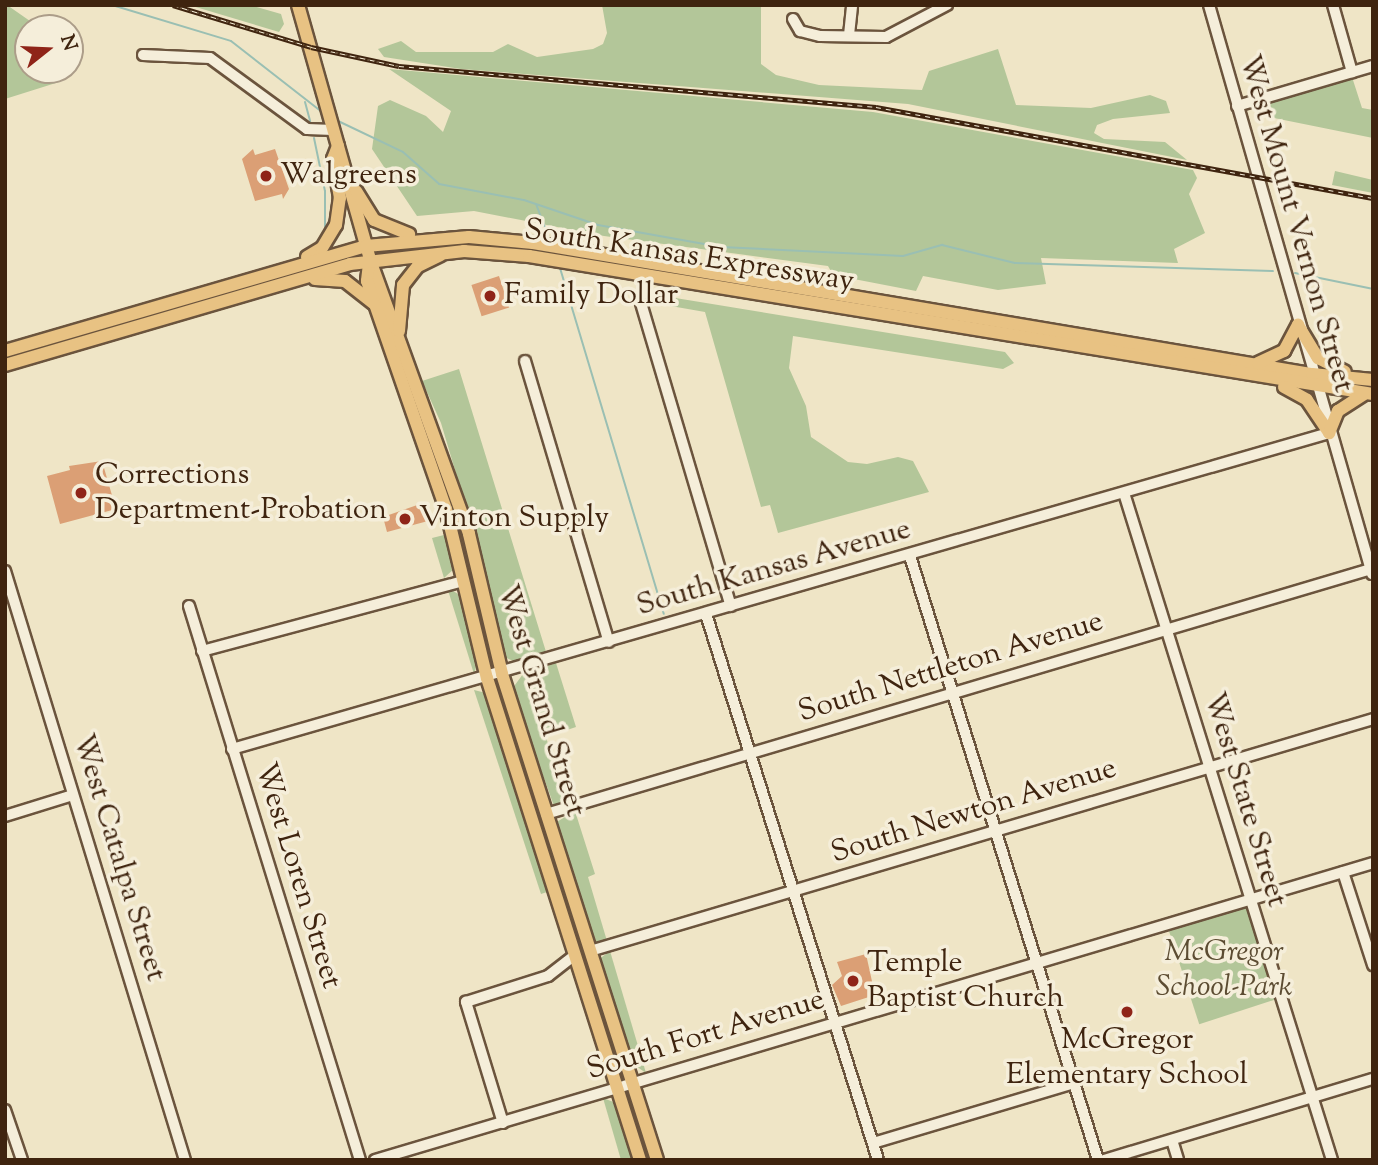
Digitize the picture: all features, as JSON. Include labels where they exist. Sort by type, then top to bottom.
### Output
[{"type":"main road","name":"West Grand Street","points":[[298,5],[370,260],[469,534],[502,674],[657,1160]]},
{"type":"main road","points":[[338,146],[374,220],[400,234],[456,237]]},
{"type":"main road","points":[[285,268],[322,248],[336,225],[340,198],[332,159],[338,146]]},
{"type":"main road","name":"South Kansas Expressway","points":[[5,351],[366,246],[456,237],[533,243],[1312,374],[1373,380]]},
{"type":"main road","points":[[400,349],[398,305],[406,280],[429,259],[464,251]]},
{"type":"main road","name":"South Kansas Expressway","points":[[5,365],[370,260],[464,251],[542,258],[1316,388],[1370,393]]},
{"type":"main road","name":"West Grand Street","points":[[370,260],[367,281],[446,509],[460,582],[487,678],[640,1160]]},
{"type":"main road","points":[[294,280],[345,281],[376,306]]},
{"type":"main road","points":[[1254,364],[1280,354],[1298,325],[1326,365],[1373,374]]},
{"type":"main road","points":[[1262,379],[1302,396],[1329,433]]},
{"type":"main road","points":[[1329,433],[1338,411],[1370,393]]},
{"type":"street","points":[[849,35],[852,5]]},
{"type":"street","points":[[793,19],[800,31],[810,33],[886,37],[947,5]]},
{"type":"street","name":"West Mount Vernon Street","points":[[1209,5],[1316,388],[1372,573]]},
{"type":"street","points":[[1333,5],[1352,72]]},
{"type":"street","points":[[143,55],[210,58],[307,129],[333,128]]},
{"type":"street","points":[[1237,106],[1373,66]]},
{"type":"street","points":[[641,303],[731,606]]},
{"type":"street","points":[[525,361],[609,642]]},
{"type":"street","name":"South Kansas Avenue","points":[[232,749],[502,674],[1329,433]]},
{"type":"street","name":"West State Street","points":[[1124,493],[1332,1160]]},
{"type":"street","points":[[910,556],[1098,1160]]},
{"type":"street","name":"West Catalpa Street","points":[[5,571],[185,1160]]},
{"type":"street","name":"South Nettleton Avenue","points":[[546,814],[1167,630],[1372,573]]},
{"type":"street","points":[[202,651],[460,582]]},
{"type":"street","name":"West Loren Street","points":[[189,606],[360,1160]]},
{"type":"street","points":[[706,614],[878,1160]]},
{"type":"street","name":"South Newton Avenue","points":[[590,951],[1373,719]]},
{"type":"street","points":[[5,816],[73,795]]},
{"type":"street","name":"South Fort Avenue","points":[[375,1160],[1373,863]]},
{"type":"street","points":[[1343,872],[1373,965]]},
{"type":"street","points":[[503,1123],[466,1002],[548,976],[575,955]]},
{"type":"street","points":[[1104,1160],[1373,1079]]},
{"type":"street","points":[[873,1143],[1074,1083]]},
{"type":"street","points":[[5,1110],[22,1160]]},
{"type":"street","points":[[1172,1140],[1178,1160]]},
{"type":"green space","points":[[7,5],[20,14],[14,14],[14,84],[53,84],[5,99]]},
{"type":"green space","points":[[189,5],[250,5],[281,14],[284,24],[279,32]]},
{"type":"green space","points":[[602,5],[761,5],[761,64],[776,75],[819,85],[922,90],[929,71],[998,49],[1016,105],[1091,108],[1150,95],[1166,101],[1170,113],[1113,119],[1097,125],[1094,133],[1104,139],[1165,142],[1187,160],[908,104],[461,69],[384,57],[378,49],[401,41],[416,52],[493,52],[508,44],[537,57],[593,49],[603,44],[607,33]]},
{"type":"green space","points":[[389,69],[873,112],[1193,170],[1197,178],[1189,194],[1205,233],[1174,249],[1178,263],[1041,258],[1046,284],[998,290],[923,276],[916,291],[833,275],[828,266],[604,236],[474,211],[417,216],[372,149],[378,106],[390,100],[426,116],[443,132],[451,111]]},
{"type":"green space","points":[[1352,77],[1362,108],[1373,110],[1373,138],[1274,118],[1268,100]]},
{"type":"green space","points":[[1335,171],[1373,180],[1373,193],[1332,185]]},
{"type":"green space","points":[[651,294],[1005,352],[1014,363],[1003,369],[793,336],[789,368],[806,406],[811,437],[848,462],[867,464],[898,457],[913,461],[929,492],[778,533],[770,505],[761,507],[705,312],[648,302]]},
{"type":"green space","points":[[459,369],[547,655],[516,662],[504,657],[472,527],[441,423],[422,381]]},
{"type":"green space","points":[[448,534],[455,568],[444,578],[432,538]]},
{"type":"green space","points":[[447,587],[458,594],[478,661],[474,674]]},
{"type":"green space","points":[[556,663],[576,727],[546,737],[566,804],[554,806],[512,689],[523,674]]},
{"type":"green space","points":[[474,690],[486,693],[547,892],[541,894]]},
{"type":"green space","points":[[575,811],[595,874],[588,877],[607,941],[601,943],[592,941],[555,823]]},
{"type":"green space","name":"McGregor School-Park","points":[[1246,906],[1276,999],[1199,1024],[1169,931]]},
{"type":"green space","points":[[610,951],[646,1073],[630,1062],[598,960]]},
{"type":"green space","points":[[603,1098],[616,1103],[636,1160],[621,1160]]},
{"type":"building","name":"Walgreens","points":[[253,149],[255,155],[275,149],[289,189],[283,199],[282,194],[255,201],[242,159]]},
{"type":"building","name":"Family Dollar","points":[[499,276],[509,307],[482,316],[471,285]]},
{"type":"building","name":"Corrections Department-Probation","points":[[102,461],[116,509],[60,524],[47,476],[70,470],[69,466]]},
{"type":"building","name":"Vinton Supply","points":[[423,503],[428,521],[387,532],[383,517]]},
{"type":"building","name":"Temple Baptist Church","points":[[866,954],[875,995],[841,1006],[832,985],[842,976],[837,962]]},
{"type":"waterway","points":[[112,5],[231,41],[322,112]]},
{"type":"waterway","points":[[305,102],[310,121]]},
{"type":"waterway","points":[[336,120],[403,152],[439,184],[524,200],[598,225],[721,247],[903,256],[942,245],[1015,263],[1273,271]]},
{"type":"waterway","points":[[314,138],[325,191],[325,231]]},
{"type":"waterway","points":[[536,204],[548,236]]},
{"type":"waterway","points":[[560,268],[664,614]]},
{"type":"waterway","points":[[1295,273],[1373,289]]},
{"type":"railway","points":[[173,5],[311,47],[399,66],[876,107],[1373,198]]},
{"type":"place","name":"Walgreens","points":[[266,176]]},
{"type":"place","name":"Family Dollar","points":[[490,296]]},
{"type":"place","name":"Corrections Department-Probation","points":[[81,493]]},
{"type":"place","name":"Vinton Supply","points":[[405,519]]},
{"type":"place","name":"Temple Baptist Church","points":[[853,981]]},
{"type":"place","name":"McGregor Elementary School","points":[[1127,1012]]}]
